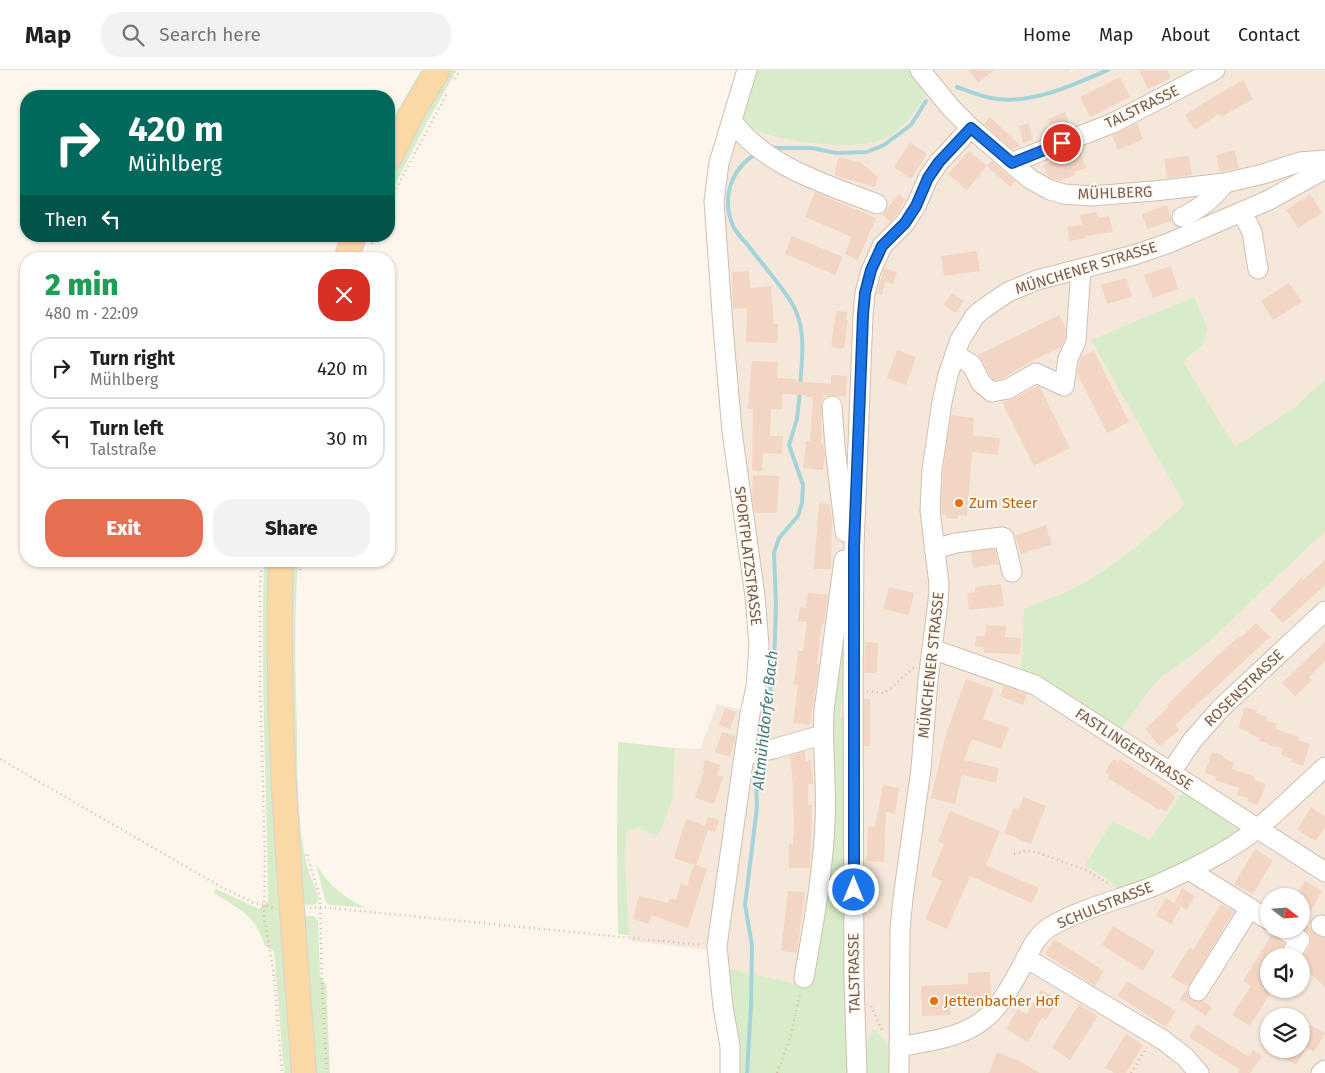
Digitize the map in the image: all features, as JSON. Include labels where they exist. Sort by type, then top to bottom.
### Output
[{"type":"main road","points":[[395,147],[412,113],[445,78]]},
{"type":"main road","points":[[291,567],[279,614],[280,713],[284,802],[304,1073]]},
{"type":"street","name":"SPORTPLATZSTRASSE","points":[[730,1073],[730,1046],[723,1007],[717,946],[748,754],[759,645],[732,431],[714,201],[719,163],[747,70]]},
{"type":"street","name":"MÜHLBERG","points":[[920,70],[951,108],[971,128],[1030,179],[1050,190],[1064,194],[1091,196],[1225,183],[1263,174],[1300,162],[1325,160]]},
{"type":"street","name":"TALSTRASSE","points":[[1012,163],[1113,123],[1215,70]]},
{"type":"street","points":[[732,120],[742,134],[791,169],[877,204]]},
{"type":"street","name":"TALSTRASSE","points":[[857,1073],[854,980],[851,548],[865,293],[871,270],[882,246],[905,223],[916,206],[928,178],[939,162],[971,128]]},
{"type":"street","name":"MÜNCHENER STRASSE","points":[[899,1073],[898,974],[900,930],[921,769],[927,688],[937,621],[938,584],[930,510],[932,470],[942,402],[948,375],[960,340],[976,316],[996,299],[1014,289],[1037,280],[1169,243],[1242,212],[1302,183],[1325,169]]},
{"type":"street","points":[[1182,217],[1198,210],[1213,198],[1225,183]]},
{"type":"street","points":[[1242,212],[1252,232],[1258,269]]},
{"type":"street","points":[[955,354],[972,364],[981,384],[992,392],[1008,389],[1036,373],[1064,386],[1068,360],[1076,341],[1081,269]]},
{"type":"street","points":[[804,978],[819,887],[825,822],[822,735],[827,682],[844,560],[851,548],[836,457],[832,406]]},
{"type":"street","points":[[934,549],[956,543],[1002,536],[1012,572]]},
{"type":"street","name":"ROSENSTRASSE","points":[[1171,772],[1192,742],[1221,708],[1325,611]]},
{"type":"street","name":"FASTLINGERSTRASSE","points":[[932,649],[1035,685],[1325,872]]},
{"type":"street","points":[[748,754],[822,735]]},
{"type":"street","name":"SCHULSTRASSE","points":[[899,1047],[957,1034],[986,1018],[1006,994],[1041,935],[1051,926],[1188,870],[1236,843],[1257,828],[1325,766]]},
{"type":"street","points":[[1188,870],[1260,914]]},
{"type":"street","points":[[1198,991],[1250,908]]},
{"type":"street","points":[[1295,948],[1300,940],[1297,938]]},
{"type":"street","points":[[1026,958],[1155,1036],[1185,1058],[1199,1073]]},
{"type":"street","points":[[1322,1073],[1325,1070]]},
{"type":"path","points":[[445,78],[460,70]]},
{"type":"path","points":[[395,191],[447,92]]},
{"type":"path","points":[[261,567],[260,679],[265,858],[264,917],[274,975],[282,1073]]},
{"type":"path","points":[[853,690],[883,692],[889,690],[903,678]]},
{"type":"path","points":[[0,759],[222,888],[264,906],[276,908]]},
{"type":"path","points":[[1014,854],[1025,851],[1036,852],[1088,871],[1113,887],[1122,898]]},
{"type":"path","points":[[307,852],[318,885],[320,907],[327,1073]]},
{"type":"path","points":[[308,908],[320,907],[717,946]]},
{"type":"path","points":[[777,1073],[789,1042],[804,978]]},
{"type":"path","points":[[854,980],[872,1009],[884,1035],[892,1044],[899,1047]]},
{"type":"path","points":[[1131,1073],[1155,1036]]},
{"type":"shaded area","points":[[913,70],[1069,70],[1070,72],[1076,70],[1325,70],[1325,1073],[852,1073],[808,988],[722,967],[710,950],[632,941],[629,935],[625,854],[627,831],[638,828],[658,835],[673,798],[675,748],[700,749],[717,704],[746,711],[755,658],[711,172],[745,127],[771,136],[791,140],[819,144],[849,144],[899,131],[915,112],[928,92]]},
{"type":"green space","points":[[421,70],[427,70],[395,129],[395,115]]},
{"type":"green space","points":[[448,70],[457,70],[427,122],[395,185],[395,165],[419,118]]},
{"type":"green space","points":[[753,70],[913,70],[928,92],[904,125],[884,139],[856,145],[802,142],[769,135],[749,129],[743,125],[741,121]]},
{"type":"green space","points":[[1194,297],[1208,330],[1202,345],[1183,362],[1235,447],[1294,408],[1325,380],[1325,531],[1204,646],[1162,676],[1150,689],[1118,734],[1021,674],[1024,608],[1071,590],[1102,572],[1145,540],[1185,505],[1091,340]]},
{"type":"green space","points":[[264,567],[274,567],[294,1073],[284,1073],[274,951],[265,946],[261,935],[246,914],[214,893],[216,889],[259,909],[268,901]]},
{"type":"green space","points":[[289,567],[298,567],[295,645],[298,787],[303,846],[308,869],[318,896],[316,904],[311,905],[302,904],[287,631]]},
{"type":"green space","points":[[845,585],[846,700],[841,700],[840,717],[845,717],[851,1073],[733,1073],[722,967],[808,987],[827,878],[827,738]]},
{"type":"green space","points":[[618,742],[675,748],[673,799],[658,836],[638,828],[627,831],[625,854],[629,935],[618,934]]},
{"type":"green space","points":[[1186,788],[1243,827],[1239,837],[1122,893],[1114,884],[1084,866],[1113,821],[1150,840]]},
{"type":"green space","points":[[316,864],[338,890],[351,900],[367,908],[326,903]]},
{"type":"green space","points":[[300,916],[314,916],[318,921],[320,976],[326,984],[330,1073],[313,1073]]},
{"type":"green space","points":[[873,1028],[891,1047],[889,1073],[861,1073],[860,1063]]},
{"type":"building","points":[[968,70],[994,70],[978,83]]},
{"type":"building","points":[[1139,70],[1167,70],[1171,78],[1148,89]]},
{"type":"building","points":[[1120,77],[1130,97],[1090,117],[1080,97]]},
{"type":"building","points":[[1243,80],[1253,99],[1221,117],[1219,114],[1195,130],[1185,115]]},
{"type":"building","points":[[1065,112],[1070,125],[1053,132],[1048,119]]},
{"type":"building","points":[[990,117],[1021,146],[1012,149],[984,124]]},
{"type":"building","points":[[1029,123],[1033,140],[1023,143],[1019,126]]},
{"type":"building","points":[[1137,123],[1143,139],[1118,150],[1112,136]]},
{"type":"building","points":[[910,142],[927,154],[911,179],[894,167]]},
{"type":"building","points":[[1235,150],[1239,168],[1220,172],[1216,155]]},
{"type":"building","points":[[969,151],[987,166],[967,190],[948,174]]},
{"type":"building","points":[[1080,151],[1086,168],[1060,181],[1048,176],[1043,165]]},
{"type":"building","points":[[1189,156],[1192,175],[1167,178],[1164,159]]},
{"type":"building","points":[[839,157],[861,163],[878,177],[875,187],[834,175]]},
{"type":"building","points":[[992,161],[1015,181],[1010,187],[987,166]]},
{"type":"building","points":[[815,192],[876,218],[858,260],[845,254],[852,237],[805,217]]},
{"type":"building","points":[[899,194],[906,200],[891,222],[882,215]]},
{"type":"building","points":[[1310,194],[1322,213],[1298,228],[1286,210]]},
{"type":"building","points":[[1167,205],[1172,221],[1147,229],[1142,214]]},
{"type":"building","points":[[1097,212],[1098,218],[1109,216],[1113,232],[1085,236],[1086,238],[1070,241],[1067,227],[1082,225],[1080,215]]},
{"type":"building","points":[[792,236],[843,257],[835,275],[785,254]]},
{"type":"building","points":[[977,251],[980,271],[944,276],[941,256]]},
{"type":"building","points":[[1171,266],[1178,289],[1153,298],[1144,275]]},
{"type":"building","points":[[884,268],[897,272],[893,284],[885,282],[882,295],[877,293]]},
{"type":"building","points":[[749,271],[750,288],[771,286],[774,324],[778,324],[777,343],[746,342],[747,308],[733,309],[732,272]]},
{"type":"building","points":[[1126,278],[1132,297],[1107,304],[1101,285]]},
{"type":"building","points":[[1289,283],[1302,302],[1273,320],[1261,301]]},
{"type":"building","points":[[952,293],[964,301],[956,313],[943,305]]},
{"type":"building","points":[[836,311],[847,312],[846,320],[848,320],[844,349],[831,347]]},
{"type":"building","points":[[1059,315],[1066,329],[1061,347],[1028,363],[1004,378],[995,380],[990,376],[978,355]]},
{"type":"building","points":[[897,350],[916,357],[906,385],[887,378]]},
{"type":"building","points":[[1094,351],[1129,422],[1107,433],[1077,373],[1081,357]]},
{"type":"building","points":[[752,361],[778,362],[777,378],[796,379],[796,381],[831,384],[831,375],[847,376],[846,397],[824,395],[822,402],[821,443],[823,443],[825,455],[823,470],[803,468],[806,441],[810,441],[813,397],[782,394],[782,409],[771,409],[770,436],[783,436],[782,454],[763,453],[762,471],[752,470],[753,409],[748,409]]},
{"type":"building","points":[[1037,386],[1040,387],[1070,448],[1034,466],[1002,402],[1013,399]]},
{"type":"building","points":[[951,415],[974,418],[973,436],[1000,438],[998,455],[972,452],[967,516],[958,515],[958,519],[946,518],[946,515],[942,514],[941,510],[943,471]]},
{"type":"building","points":[[753,475],[779,476],[777,513],[755,513],[752,496]]},
{"type":"building","points":[[819,503],[830,504],[832,520],[831,569],[814,569]]},
{"type":"building","points":[[1046,525],[1052,544],[1021,554],[1015,536]]},
{"type":"building","points":[[995,549],[998,564],[973,568],[971,552]]},
{"type":"building","points":[[1325,560],[1325,585],[1283,623],[1270,610],[1301,578],[1303,580]]},
{"type":"building","points":[[1001,584],[1004,606],[969,610],[967,593],[975,592],[975,587]]},
{"type":"building","points":[[889,587],[914,593],[909,615],[883,609]]},
{"type":"building","points":[[808,593],[828,595],[824,624],[822,624],[817,664],[819,664],[810,725],[793,723],[798,685],[794,685],[798,651],[803,651],[807,622],[798,621],[800,607],[806,608]]},
{"type":"building","points":[[1256,623],[1270,637],[1175,725],[1179,730],[1160,746],[1145,729],[1169,707],[1167,705],[1194,678],[1239,636],[1240,638]]},
{"type":"building","points":[[986,625],[1006,626],[1005,637],[1021,638],[1020,654],[984,653],[984,647],[975,646],[976,636],[985,636]]},
{"type":"building","points":[[865,642],[878,643],[877,673],[864,673]]},
{"type":"building","points":[[1325,642],[1325,661],[1309,677],[1312,680],[1295,696],[1282,683]]},
{"type":"building","points":[[966,679],[994,689],[983,719],[1009,728],[1001,749],[972,739],[964,760],[999,768],[996,783],[962,775],[955,804],[931,798],[946,734]]},
{"type":"building","points":[[1004,686],[1027,694],[1023,705],[1000,696]]},
{"type":"building","points":[[864,699],[870,699],[870,746],[864,746]]},
{"type":"building","points":[[1245,707],[1257,710],[1256,713],[1267,717],[1266,721],[1277,724],[1276,729],[1299,737],[1299,740],[1310,744],[1303,766],[1291,762],[1292,759],[1281,755],[1283,749],[1259,741],[1260,738],[1238,728]]},
{"type":"building","points":[[725,708],[736,712],[730,729],[719,725]]},
{"type":"building","points":[[722,732],[736,736],[730,757],[715,752]]},
{"type":"building","points":[[805,751],[806,761],[811,760],[813,784],[808,784],[808,805],[812,805],[810,868],[789,868],[789,844],[793,844],[794,836],[790,756]]},
{"type":"building","points":[[1212,752],[1223,755],[1223,758],[1234,762],[1232,769],[1255,777],[1254,780],[1266,784],[1258,805],[1247,801],[1248,798],[1236,795],[1239,788],[1215,780],[1216,777],[1205,773]]},
{"type":"building","points":[[1113,759],[1118,762],[1120,759],[1171,792],[1175,797],[1166,812],[1160,808],[1159,810],[1108,778],[1109,775],[1105,772]]},
{"type":"building","points":[[705,760],[720,765],[717,775],[723,777],[714,804],[695,798],[704,771],[702,770]]},
{"type":"building","points":[[883,785],[899,788],[895,814],[886,812],[884,862],[867,861],[868,826],[875,827]]},
{"type":"building","points":[[1024,797],[1046,806],[1031,844],[1004,833],[1014,808],[1018,810]]},
{"type":"building","points":[[1311,807],[1325,816],[1325,827],[1316,841],[1297,830]]},
{"type":"building","points":[[950,811],[1000,831],[986,865],[1039,888],[1032,903],[970,876],[947,929],[925,919],[942,881],[931,876],[944,844],[938,841]]},
{"type":"building","points":[[708,817],[719,820],[715,832],[708,830],[696,865],[707,869],[688,928],[651,915],[649,924],[633,919],[639,896],[668,903],[670,898],[676,900],[681,883],[687,886],[694,865],[674,858],[686,819],[705,826]]},
{"type":"building","points":[[1255,849],[1273,860],[1253,894],[1234,884]]},
{"type":"building","points":[[1305,881],[1322,891],[1310,911],[1310,888],[1300,888]]},
{"type":"building","points":[[1182,888],[1195,896],[1187,910],[1174,903]]},
{"type":"building","points":[[788,891],[805,892],[797,953],[781,951]]},
{"type":"building","points":[[1166,898],[1181,907],[1171,924],[1156,916]]},
{"type":"building","points":[[1221,904],[1234,912],[1188,987],[1171,977],[1190,947],[1193,950]]},
{"type":"building","points":[[1113,926],[1155,951],[1143,971],[1102,945]]},
{"type":"building","points":[[1310,928],[1316,935],[1325,938],[1325,987],[1310,973],[1309,948],[1311,940]]},
{"type":"building","points":[[1269,938],[1277,938],[1285,943],[1283,948],[1263,948]]},
{"type":"building","points":[[1054,939],[1104,971],[1095,986],[1045,954]]},
{"type":"building","points":[[1260,953],[1260,998],[1267,998],[1250,1026],[1232,1015],[1251,986],[1243,981]]},
{"type":"building","points":[[990,972],[991,996],[984,1004],[950,1005],[951,1015],[922,1016],[921,986],[968,984],[968,973]]},
{"type":"building","points":[[1127,981],[1176,1011],[1166,1027],[1118,996]]},
{"type":"building","points":[[1041,990],[1058,1000],[1046,1020],[1042,1018],[1028,1042],[1006,1029],[1018,1009],[1027,1014]]},
{"type":"building","points":[[1186,990],[1192,1000],[1197,1002],[1203,1001],[1212,1007],[1206,1016],[1180,999]]},
{"type":"building","points":[[1079,1004],[1098,1016],[1070,1060],[1052,1048]]},
{"type":"building","points":[[1197,1024],[1249,1057],[1253,1050],[1260,1055],[1261,1058],[1250,1073],[1238,1073],[1240,1070],[1189,1037]]},
{"type":"building","points":[[1310,1025],[1325,1033],[1314,1052],[1310,1050]]},
{"type":"building","points":[[1126,1034],[1143,1045],[1126,1073],[1114,1073],[1105,1068]]},
{"type":"building","points":[[997,1052],[1019,1061],[1040,1073],[989,1073]]},
{"type":"building","points":[[1284,1058],[1300,1058],[1296,1065]]},
{"type":"waterway","name":"Altmühldorfer Bach","points":[[957,87],[991,98],[1020,99],[1051,93],[1108,70]]},
{"type":"waterway","name":"Altmühldorfer Bach","points":[[770,148],[812,148],[836,153],[867,152],[884,145],[911,125],[926,101]]},
{"type":"waterway","name":"Altmühldorfer Bach","points":[[757,153],[735,175],[728,194],[728,205],[736,231],[778,284],[795,309],[802,337],[800,385]]},
{"type":"waterway","name":"Altmühldorfer Bach","points":[[761,746],[774,666],[776,604],[774,553],[779,538],[798,516],[802,503],[803,485],[789,445],[797,419],[800,392]]},
{"type":"waterway","name":"Altmühldorfer Bach","points":[[747,1073],[752,945],[745,905],[757,807],[756,778],[759,758]]},
{"type":"place","name":"Zum Steer","points":[[959,503]]},
{"type":"place","name":"Jettenbacher Hof","points":[[934,1001]]},
{"type":"route","points":[[854,890],[853,690],[855,511],[863,315],[865,293],[871,270],[882,246],[905,223],[916,206],[928,178],[939,162],[971,128],[1012,163],[1062,143]]}]
